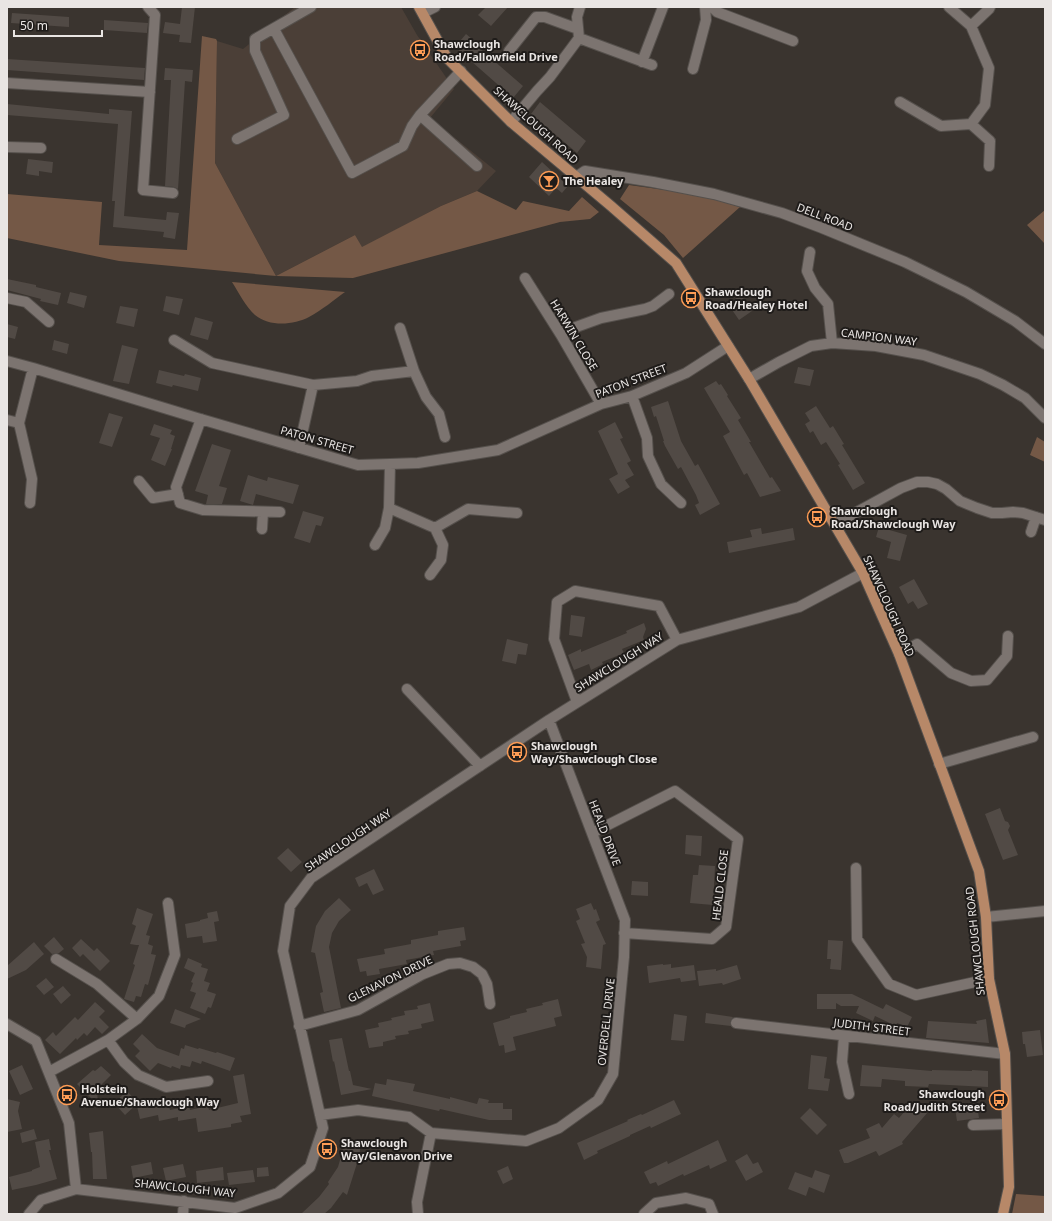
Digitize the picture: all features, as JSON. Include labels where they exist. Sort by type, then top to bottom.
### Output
[{"type":"main road","name":"SHAWCLOUGH ROAD","points":[[421,10],[447,58],[511,122],[676,263],[749,379],[864,573],[899,654],[980,871],[986,917],[989,979],[1005,1054],[1008,1187],[1003,1214]]},
{"type":"street","points":[[148,7],[155,16],[143,190],[174,193]]},
{"type":"street","points":[[237,139],[284,115],[255,51],[255,39],[311,7]]},
{"type":"street","points":[[421,10],[435,7]]},
{"type":"street","points":[[511,122],[550,77],[579,33],[577,17],[580,7]]},
{"type":"street","points":[[509,51],[536,17],[545,17],[647,64],[663,7]]},
{"type":"street","points":[[693,69],[706,20],[705,7]]},
{"type":"street","points":[[712,7],[717,12],[793,41]]},
{"type":"street","points":[[949,7],[972,26],[989,68],[986,105],[971,124]]},
{"type":"street","points":[[972,26],[990,7]]},
{"type":"street","points":[[274,28],[352,172],[403,146],[412,126],[420,115],[461,71]]},
{"type":"street","points":[[7,83],[150,92]]},
{"type":"street","points":[[900,102],[941,126],[971,124],[990,141],[989,166]]},
{"type":"street","points":[[420,115],[477,166]]},
{"type":"street","points":[[7,147],[41,148]]},
{"type":"street","name":"DELL ROAD","points":[[576,178],[585,171],[653,182],[714,194],[782,213],[905,262],[966,292],[1015,321],[1045,344]]},
{"type":"street","points":[[810,252],[807,271],[815,288],[828,304],[832,343]]},
{"type":"street","name":"HARWIN CLOSE","points":[[525,278],[561,335],[601,404]]},
{"type":"street","points":[[561,335],[601,318],[645,309],[657,304],[669,294]]},
{"type":"street","points":[[7,298],[26,302],[49,322]]},
{"type":"street","points":[[400,328],[414,371],[426,397],[439,414],[445,437]]},
{"type":"street","points":[[174,340],[212,363],[313,385],[357,381],[372,376],[414,371]]},
{"type":"street","name":"CAMPION WAY","points":[[749,379],[811,346],[832,343],[876,346],[924,355],[966,369],[1003,385],[1025,398],[1045,418]]},
{"type":"street","name":"PATON STREET","points":[[7,361],[358,465],[418,463],[498,450],[601,404],[632,396],[686,373],[728,346]]},
{"type":"street","points":[[30,503],[32,479],[19,422],[33,368]]},
{"type":"street","points":[[299,448],[313,385]]},
{"type":"street","points":[[632,396],[647,438],[648,456],[661,484],[681,503]]},
{"type":"street","points":[[200,419],[176,487],[180,503],[203,510],[280,512]]},
{"type":"street","points":[[7,420],[19,422]]},
{"type":"street","points":[[375,545],[385,528],[389,508],[390,464]]},
{"type":"street","points":[[139,481],[153,498],[178,494]]},
{"type":"street","points":[[835,524],[901,488],[917,482],[928,482],[937,484],[946,489],[960,501],[992,513],[1018,512],[1041,519],[1031,532]]},
{"type":"street","points":[[389,508],[435,528],[443,545],[441,560],[430,575]]},
{"type":"street","points":[[435,528],[468,510],[517,513]]},
{"type":"street","points":[[262,529],[263,512]]},
{"type":"street","name":"SHAWCLOUGH WAY","points":[[29,1214],[41,1200],[76,1189],[235,1208],[278,1193],[310,1167],[323,1128],[282,951],[290,906],[311,878],[549,720],[677,640],[799,607],[864,573]]},
{"type":"street","points":[[577,702],[554,638],[557,602],[575,591],[659,606],[677,640]]},
{"type":"street","points":[[899,654],[917,644],[951,673],[971,681],[987,680],[1007,656],[1008,636]]},
{"type":"street","points":[[407,689],[480,766]]},
{"type":"street","name":"HEALD DRIVE","points":[[549,720],[625,920],[624,957]]},
{"type":"street","points":[[940,764],[1033,737]]},
{"type":"street","name":"HEALD CLOSE","points":[[592,833],[676,791],[738,839],[726,927],[712,939],[624,933]]},
{"type":"street","points":[[856,868],[857,939],[889,984],[916,995],[989,979]]},
{"type":"street","points":[[48,1072],[108,1040],[138,1019],[159,996],[175,955],[168,903]]},
{"type":"street","points":[[986,917],[1045,911]]},
{"type":"street","name":"OVERDELL DRIVE","points":[[431,1133],[526,1141],[558,1128],[598,1100],[613,1074],[624,957]]},
{"type":"street","points":[[56,960],[97,984],[138,1019]]},
{"type":"street","name":"GLENAVON DRIVE","points":[[300,1026],[358,1010],[424,974],[448,964],[460,963],[467,965],[473,967],[482,974],[487,984],[490,1004]]},
{"type":"street","name":"JUDITH STREET","points":[[736,1023],[1005,1054]]},
{"type":"street","points":[[7,1024],[36,1041],[69,1123],[76,1189]]},
{"type":"street","points":[[844,1036],[842,1062],[848,1094]]},
{"type":"street","points":[[108,1040],[124,1062],[138,1075],[166,1087],[208,1081]]},
{"type":"street","points":[[320,1115],[358,1110],[409,1116],[431,1133],[417,1202],[418,1214]]},
{"type":"street","points":[[973,1125],[1007,1124]]},
{"type":"street","points":[[644,1214],[656,1203],[686,1198],[709,1204],[713,1214]]},
{"type":"street","points":[[183,1214],[184,1201]]},
{"type":"shaded area","points":[[295,7],[401,7],[417,35],[454,89],[430,118],[496,171],[477,191],[441,206],[362,248],[355,235],[276,276],[215,163],[217,41],[243,49]]},
{"type":"shaded area","points":[[202,36],[216,39],[217,41],[215,163],[276,276],[119,261],[7,238],[7,194],[102,202],[99,245],[187,250]]},
{"type":"shaded area","points":[[629,185],[680,192],[710,198],[740,207],[683,258],[664,235],[620,199]]},
{"type":"shaded area","points":[[477,191],[516,210],[523,201],[569,211],[582,197],[599,212],[590,219],[560,222],[353,278],[276,276],[355,235],[362,247],[441,206]]},
{"type":"shaded area","points":[[1045,210],[1045,244],[1027,225]]},
{"type":"shaded area","points":[[232,282],[345,292],[309,317],[296,322],[282,324],[267,322],[255,315]]},
{"type":"shaded area","points":[[1037,437],[1045,442],[1045,462],[1030,455]]},
{"type":"shaded area","points":[[1016,1194],[1045,1196],[1045,1214],[1012,1214]]},
{"type":"building","points":[[182,7],[195,7],[191,43],[179,42],[180,35],[163,33],[165,22],[180,24]]},
{"type":"building","points":[[486,7],[508,7],[491,26],[478,15]]},
{"type":"building","points":[[12,13],[69,17],[69,27],[11,23]]},
{"type":"building","points":[[104,20],[148,23],[147,33],[104,30]]},
{"type":"building","points":[[466,34],[478,44],[477,46],[523,86],[513,98],[455,47]]},
{"type":"building","points":[[7,59],[145,68],[144,80],[7,70]]},
{"type":"building","points":[[165,68],[193,70],[192,82],[185,81],[178,189],[165,186],[171,80],[164,80]]},
{"type":"building","points":[[540,102],[586,141],[577,153],[531,114]]},
{"type":"building","points":[[7,104],[109,114],[109,109],[132,111],[124,216],[166,220],[167,212],[179,213],[175,239],[163,237],[164,232],[113,227],[115,201],[112,201],[118,124],[7,115]]},
{"type":"building","points":[[28,159],[53,162],[52,173],[39,171],[39,176],[26,174]]},
{"type":"building","name":"The Healey","points":[[542,162],[568,186],[562,193],[556,188],[549,196],[529,177]]},
{"type":"building","points":[[7,279],[36,285],[36,287],[61,293],[58,305],[40,301],[41,299],[7,290]]},
{"type":"building","points":[[70,292],[87,296],[84,308],[67,303]]},
{"type":"building","points":[[741,295],[752,311],[739,320],[728,304]]},
{"type":"building","points":[[166,296],[183,299],[179,315],[163,311]]},
{"type":"building","points":[[120,306],[138,309],[134,327],[116,323]]},
{"type":"building","points":[[195,317],[213,322],[208,340],[190,335]]},
{"type":"building","points":[[7,324],[18,327],[15,339],[7,337]]},
{"type":"building","points":[[54,340],[69,344],[67,354],[52,350]]},
{"type":"building","points":[[122,345],[138,349],[129,384],[113,381]]},
{"type":"building","points":[[798,367],[814,370],[810,386],[794,383]]},
{"type":"building","points":[[159,370],[184,376],[185,374],[201,378],[198,391],[173,385],[172,387],[156,383]]},
{"type":"building","points":[[716,381],[719,385],[721,384],[728,395],[727,396],[741,418],[738,420],[751,442],[749,442],[770,478],[772,477],[781,491],[760,497],[747,473],[744,475],[723,436],[730,432],[704,388]]},
{"type":"building","points":[[668,401],[681,441],[695,466],[698,464],[720,504],[700,515],[695,505],[699,503],[696,495],[681,467],[678,469],[665,446],[656,416],[654,417],[651,407]]},
{"type":"building","points":[[816,406],[830,428],[833,426],[844,444],[842,445],[865,483],[853,490],[838,465],[840,464],[826,442],[821,445],[813,431],[810,433],[805,424],[810,421],[805,413]]},
{"type":"building","points":[[109,413],[123,417],[112,447],[99,443]]},
{"type":"building","points":[[615,422],[623,438],[620,439],[631,461],[627,463],[634,475],[625,480],[630,487],[618,494],[609,479],[618,474],[598,431]]},
{"type":"building","points":[[154,424],[172,430],[170,434],[175,436],[172,449],[165,466],[151,460],[160,438],[150,435]]},
{"type":"building","points":[[212,444],[231,450],[219,486],[227,488],[222,504],[206,504],[208,495],[195,491]]},
{"type":"building","points":[[248,475],[267,481],[268,477],[299,485],[293,504],[256,494],[253,505],[240,501]]},
{"type":"building","points":[[303,511],[324,517],[321,526],[316,525],[310,543],[294,538]]},
{"type":"building","points":[[879,527],[907,535],[900,561],[887,558],[891,542],[876,537]]},
{"type":"building","points":[[761,528],[762,534],[793,528],[795,540],[729,553],[727,542],[752,537],[750,530]]},
{"type":"building","points":[[914,579],[928,604],[918,609],[913,601],[908,604],[899,587]]},
{"type":"building","points":[[571,615],[585,617],[582,637],[569,635]]},
{"type":"building","points":[[644,623],[646,629],[643,637],[644,640],[622,649],[624,653],[602,662],[603,664],[591,670],[589,664],[574,670],[568,655],[581,649],[581,652],[627,633],[626,631]]},
{"type":"building","points":[[507,639],[528,644],[526,655],[518,654],[516,664],[502,661]]},
{"type":"building","points":[[1000,808],[1005,821],[1008,822],[1010,826],[1008,830],[1018,855],[1003,860],[985,814]]},
{"type":"building","points":[[686,835],[702,836],[701,856],[685,854]]},
{"type":"building","points":[[288,848],[302,862],[291,872],[277,858]]},
{"type":"building","points":[[699,865],[715,866],[713,905],[690,903],[693,875],[698,875]]},
{"type":"building","points":[[374,869],[384,890],[373,895],[367,883],[359,887],[355,878]]},
{"type":"building","points":[[632,881],[648,882],[648,896],[631,895]]},
{"type":"building","points":[[339,898],[351,910],[339,921],[332,933],[329,947],[341,1008],[324,1012],[320,993],[323,992],[315,953],[311,952],[316,926],[325,911]]},
{"type":"building","points":[[591,903],[594,910],[596,909],[600,920],[596,922],[606,944],[603,945],[601,969],[586,967],[587,957],[581,944],[585,943],[576,921],[580,919],[576,909]]},
{"type":"building","points":[[137,908],[153,914],[146,935],[150,936],[148,944],[153,946],[151,954],[156,955],[148,985],[145,984],[141,997],[136,996],[134,1002],[124,999],[135,965],[133,964],[139,945],[130,944],[136,926],[132,924]]},
{"type":"building","points":[[217,911],[219,921],[214,922],[217,941],[203,943],[202,936],[187,938],[185,924],[208,918],[207,913]]},
{"type":"building","points":[[464,927],[466,940],[460,941],[461,946],[433,951],[434,955],[406,960],[407,964],[379,969],[380,974],[367,976],[366,971],[360,972],[357,959],[385,954],[384,949],[411,944],[411,940],[438,935],[438,931]]},
{"type":"building","points":[[54,937],[64,949],[59,953],[52,954],[44,946]]},
{"type":"building","points":[[81,939],[94,951],[97,948],[110,961],[100,971],[83,954],[80,957],[72,948]]},
{"type":"building","points":[[828,940],[843,941],[841,970],[830,969],[831,959],[827,959]]},
{"type":"building","points":[[34,942],[44,954],[26,970],[7,979],[7,966]]},
{"type":"building","points":[[188,958],[202,964],[201,967],[208,969],[204,981],[210,983],[207,991],[216,994],[211,1008],[208,1007],[205,1014],[190,1008],[196,993],[190,991],[193,983],[191,982],[195,973],[184,968]]},
{"type":"building","points":[[671,964],[671,968],[694,965],[696,980],[681,982],[680,978],[649,983],[647,966]]},
{"type":"building","points":[[737,965],[741,979],[723,985],[722,983],[699,986],[697,971],[716,969],[716,971]]},
{"type":"building","points":[[46,978],[54,987],[44,995],[36,986]]},
{"type":"building","points":[[63,986],[71,995],[61,1004],[53,994]]},
{"type":"building","points":[[817,994],[852,994],[883,1009],[886,1004],[912,1017],[907,1027],[897,1023],[896,1026],[875,1016],[873,1021],[856,1013],[859,1006],[841,1006],[836,1003],[836,1009],[817,1009]]},
{"type":"building","points":[[558,999],[562,1016],[554,1018],[556,1026],[513,1037],[516,1050],[505,1053],[504,1045],[499,1046],[493,1023],[510,1018],[510,1016],[527,1012],[526,1009],[543,1005],[542,1003]]},
{"type":"building","points":[[95,1002],[105,1011],[99,1017],[109,1027],[102,1034],[95,1027],[87,1036],[84,1033],[77,1040],[76,1038],[60,1054],[45,1040],[53,1032],[56,1036],[75,1017],[78,1020]]},
{"type":"building","points":[[430,1003],[434,1021],[421,1024],[422,1028],[408,1031],[409,1034],[395,1036],[396,1039],[383,1042],[383,1046],[369,1048],[365,1030],[379,1027],[378,1023],[405,1015],[404,1011],[418,1009],[417,1006]]},
{"type":"building","points":[[175,1009],[201,1019],[186,1025],[185,1028],[170,1023]]},
{"type":"building","points":[[706,1013],[733,1017],[730,1022],[731,1026],[705,1023]]},
{"type":"building","points":[[674,1014],[687,1016],[684,1041],[671,1040]]},
{"type":"building","points":[[986,1019],[989,1043],[926,1038],[928,1021],[977,1024],[976,1021]]},
{"type":"building","points":[[1040,1030],[1043,1055],[1027,1057],[1025,1044],[1023,1044],[1022,1032]]},
{"type":"building","points":[[142,1034],[157,1048],[179,1056],[181,1048],[184,1049],[185,1045],[217,1052],[235,1058],[230,1071],[202,1061],[201,1064],[192,1061],[190,1067],[181,1065],[180,1069],[172,1066],[171,1068],[158,1063],[150,1071],[135,1056],[140,1051],[133,1044]]},
{"type":"building","points":[[342,1038],[353,1085],[372,1089],[341,1095],[329,1040]]},
{"type":"building","points":[[811,1055],[827,1057],[824,1078],[830,1079],[828,1091],[808,1089]]},
{"type":"building","points":[[22,1065],[33,1089],[20,1095],[9,1071]]},
{"type":"building","points":[[862,1065],[932,1071],[988,1071],[988,1087],[929,1084],[928,1087],[905,1086],[905,1081],[882,1079],[881,1087],[860,1086]]},
{"type":"building","points":[[101,1066],[111,1075],[97,1089],[98,1105],[77,1084],[93,1070],[95,1071]]},
{"type":"building","points":[[244,1074],[251,1114],[240,1116],[242,1122],[231,1124],[231,1127],[198,1132],[196,1118],[178,1121],[178,1117],[159,1121],[158,1115],[140,1119],[137,1106],[151,1103],[152,1107],[163,1105],[163,1107],[169,1106],[170,1110],[189,1106],[190,1110],[208,1106],[209,1110],[238,1103],[233,1076]]},
{"type":"building","points":[[387,1079],[415,1084],[413,1091],[450,1099],[450,1097],[477,1104],[479,1098],[489,1100],[488,1103],[503,1103],[503,1109],[512,1109],[512,1120],[489,1120],[440,1109],[439,1111],[372,1096],[375,1083],[386,1085]]},
{"type":"building","points":[[127,1091],[138,1103],[125,1115],[114,1103]]},
{"type":"building","points":[[7,1099],[20,1102],[18,1111],[22,1129],[7,1132]]},
{"type":"building","points":[[674,1100],[681,1114],[651,1128],[650,1126],[630,1135],[597,1151],[598,1153],[584,1160],[577,1143]]},
{"type":"building","points":[[911,1104],[917,1110],[921,1105],[928,1112],[902,1142],[903,1144],[879,1156],[876,1151],[848,1163],[844,1163],[839,1150],[870,1138],[866,1129],[879,1123],[882,1128],[894,1114],[899,1118]]},
{"type":"building","points":[[977,1105],[979,1118],[957,1121],[955,1108]]},
{"type":"building","points":[[810,1108],[827,1125],[817,1135],[800,1118]]},
{"type":"building","points":[[34,1129],[37,1139],[22,1143],[20,1133]]},
{"type":"building","points":[[103,1131],[107,1179],[93,1179],[92,1152],[89,1133]]},
{"type":"building","points":[[49,1139],[51,1150],[49,1150],[57,1179],[12,1190],[9,1177],[32,1171],[40,1167],[35,1142]]},
{"type":"building","points":[[718,1140],[727,1161],[710,1169],[709,1165],[684,1176],[683,1174],[658,1186],[656,1182],[650,1184],[644,1172],[667,1161],[668,1164]]},
{"type":"building","points":[[344,1141],[361,1144],[359,1157],[347,1195],[343,1192],[331,1208],[324,1214],[301,1214],[319,1197],[329,1184],[328,1182],[338,1167]]},
{"type":"building","points":[[747,1154],[753,1164],[758,1162],[763,1172],[746,1181],[735,1161]]},
{"type":"building","points":[[151,1162],[153,1174],[133,1178],[131,1166]]},
{"type":"building","points":[[183,1164],[186,1177],[166,1181],[163,1168]]},
{"type":"building","points":[[508,1166],[513,1179],[503,1184],[497,1171]]},
{"type":"building","points":[[223,1167],[224,1180],[197,1183],[196,1171]]},
{"type":"building","points":[[268,1167],[269,1176],[257,1177],[257,1168]]},
{"type":"building","points":[[253,1170],[255,1182],[229,1185],[227,1173]]},
{"type":"building","points":[[815,1170],[830,1175],[824,1193],[809,1187],[806,1196],[788,1189],[795,1172],[812,1178]]},
{"type":"place","name":"Shawclough Road/Fallowfield Drive","points":[[420,50]]},
{"type":"place","name":"The Healey","points":[[549,181]]},
{"type":"place","name":"Shawclough Road/Healey Hotel","points":[[691,298]]},
{"type":"place","name":"Shawclough Road/Shawclough Way","points":[[817,517]]},
{"type":"place","name":"Shawclough Way/Shawclough Close","points":[[517,752]]},
{"type":"place","name":"Holstein Avenue/Shawclough Way","points":[[67,1095]]},
{"type":"place","name":"Shawclough Road/Judith Street","points":[[999,1100]]},
{"type":"place","name":"Shawclough Way/Glenavon Drive","points":[[327,1149]]}]
